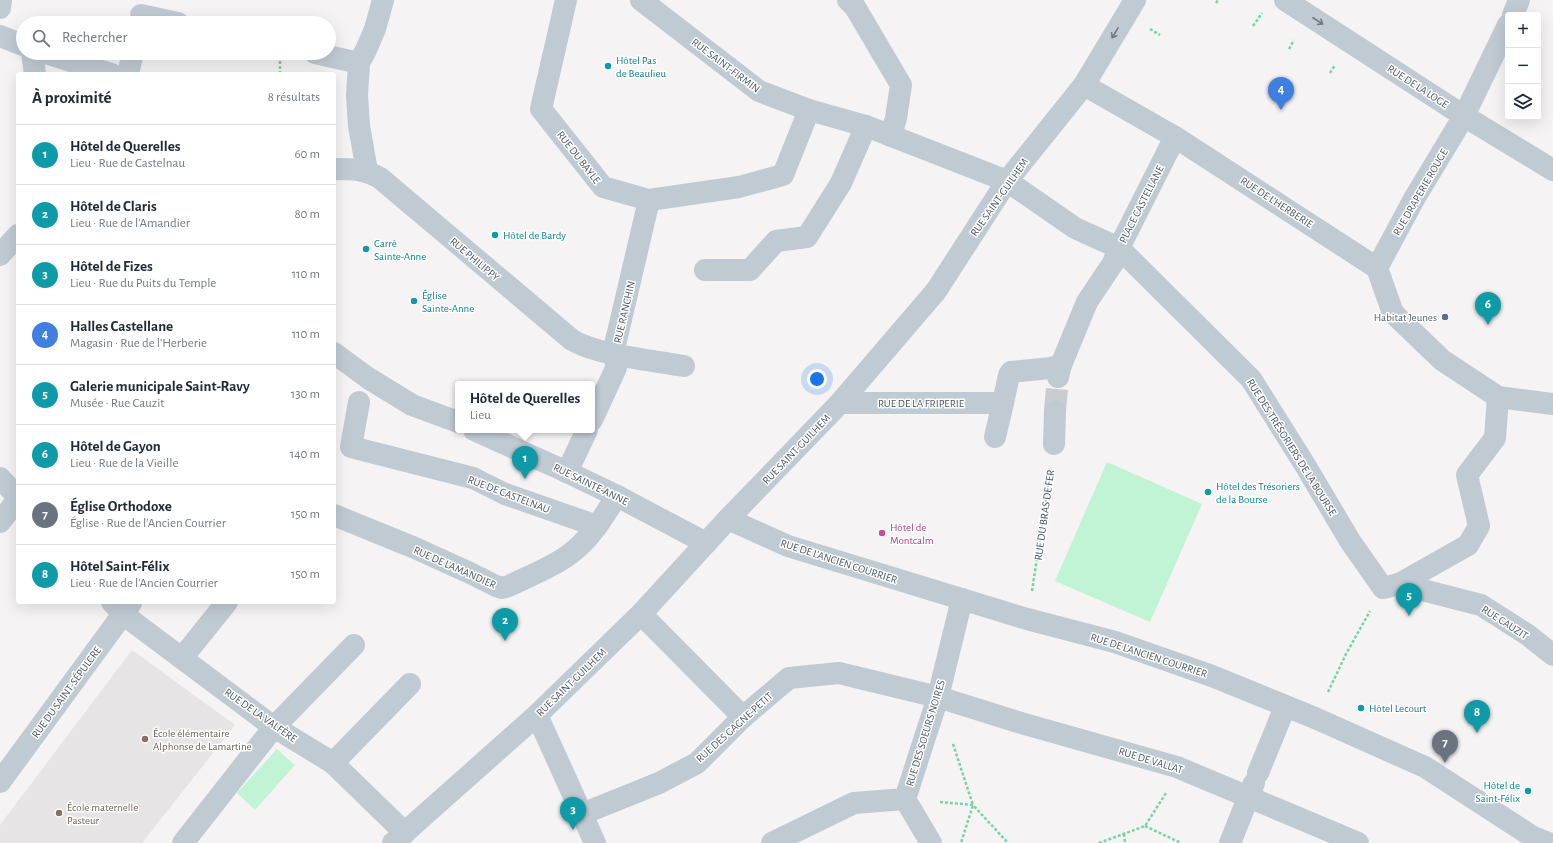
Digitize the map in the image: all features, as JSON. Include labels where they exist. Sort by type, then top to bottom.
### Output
[{"type":"street","points":[[0,8],[1,0]]},
{"type":"street","points":[[367,171],[359,126],[357,95],[359,63],[375,30],[383,0]]},
{"type":"street","name":"RUE DU BAYLE","points":[[566,0],[541,109],[603,187],[649,200],[738,187],[783,175],[809,110]]},
{"type":"street","name":"RUE SAINT-FIRMIN","points":[[641,0],[759,91],[809,110],[866,126],[891,136]]},
{"type":"street","points":[[848,0],[855,7],[901,85],[896,118],[891,136]]},
{"type":"street","name":"RUE SAINT-GUILHEM","points":[[399,838],[537,715],[642,614],[728,519],[840,403],[936,290],[1007,181],[1084,85],[1135,0]]},
{"type":"street","name":"RUE DE LA LOGE","points":[[1285,0],[1464,116],[1553,170]]},
{"type":"street","points":[[1514,12],[1519,0]]},
{"type":"street","points":[[143,13],[154,16]]},
{"type":"street","name":"RUE DRAPERIE ROUGE","points":[[1377,268],[1414,199],[1464,116],[1505,31]]},
{"type":"street","points":[[0,36],[16,42]]},
{"type":"street","points":[[336,58],[359,63]]},
{"type":"street","points":[[33,60],[35,72]]},
{"type":"street","points":[[68,60],[105,72]]},
{"type":"street","points":[[128,72],[131,60]]},
{"type":"street","points":[[1084,85],[1176,137]]},
{"type":"street","points":[[705,270],[750,270],[776,241],[807,237],[841,183],[866,126]]},
{"type":"street","name":"PLACE CASTELLANE","points":[[891,136],[1007,181],[1075,228],[1119,248],[1176,137]]},
{"type":"street","name":"RUE DE L'HERBERIE","points":[[1176,137],[1377,268]]},
{"type":"street","name":"RUE PHILIPPY","points":[[336,169],[367,171],[380,178],[572,340],[580,345],[616,354],[684,366]]},
{"type":"street","name":"RUE RANCHIN","points":[[595,414],[616,368],[615,346],[649,200]]},
{"type":"street","points":[[0,255],[16,237]]},
{"type":"street","points":[[995,437],[1009,375],[1011,372],[1052,368],[1059,371],[1087,302],[1113,263],[1119,248]]},
{"type":"street","name":"RUE DES TRÉSORIERS DE LA BOURSE","points":[[1119,248],[1251,379],[1305,465],[1350,541],[1391,586]]},
{"type":"street","points":[[1377,268],[1393,313],[1442,360],[1498,397],[1553,404]]},
{"type":"street","points":[[336,354],[368,378],[412,405],[455,421]]},
{"type":"street","points":[[1391,586],[1468,545],[1479,526],[1467,475],[1495,438],[1498,397]]},
{"type":"street","name":"RUE DE CASTELNAU","points":[[359,402],[350,447],[473,478],[505,494],[597,526]]},
{"type":"street","name":"RUE DE LA FRIPERIE","points":[[840,403],[1002,403]]},
{"type":"street","points":[[1054,444],[1055,411]]},
{"type":"street","name":"RUE SAINTE-ANNE","points":[[481,433],[617,496],[706,543]]},
{"type":"street","points":[[567,472],[586,433]]},
{"type":"street","points":[[0,478],[16,496]]},
{"type":"street","name":"RUE DE L'AMANDIER","points":[[336,516],[502,588],[509,586],[565,558],[577,549],[597,526],[617,496]]},
{"type":"street","points":[[0,522],[16,501]]},
{"type":"street","name":"RUE DE L'ANCIEN COURRIER","points":[[728,519],[788,546],[1028,619],[1115,642],[1212,676],[1315,718],[1426,767],[1540,841]]},
{"type":"street","name":"RUE CAUZIT","points":[[1391,586],[1481,605],[1528,635],[1553,656]]},
{"type":"street","name":"RUE DES SOEURS NOIRES","points":[[772,843],[854,803],[905,799],[938,697],[962,599]]},
{"type":"street","points":[[182,658],[225,604]]},
{"type":"street","name":"RUE DE LA VALFÈRE","points":[[123,606],[182,658],[274,727],[333,762],[399,838]]},
{"type":"street","name":"RUE DU SAINT-SÉPULCRE","points":[[0,782],[123,606]]},
{"type":"street","points":[[642,614],[743,717]]},
{"type":"street","points":[[183,843],[274,727],[354,645]]},
{"type":"street","name":"RUE DES GAGNE-PETIT","points":[[582,814],[659,783],[697,763],[743,717],[790,678],[839,673],[938,697]]},
{"type":"street","points":[[333,762],[410,684]]},
{"type":"street","name":"RUE DE VALLAT","points":[[938,697],[1021,723],[1181,769],[1254,784],[1358,843]]},
{"type":"street","points":[[1230,843],[1286,707]]},
{"type":"street","points":[[537,715],[595,843]]},
{"type":"street","points":[[905,799],[931,843]]},
{"type":"path","points":[[280,60],[280,72]]},
{"type":"path","name":"RUE DU BRAS DE FER","points":[[1028,619],[1042,536],[1054,444]]},
{"type":"path","points":[[1315,718],[1346,654],[1391,586]]},
{"type":"path","points":[[952,740],[973,805],[1008,843]]},
{"type":"path","points":[[1099,843],[1145,826],[1181,769]]},
{"type":"path","points":[[905,799],[973,805]]},
{"type":"path","points":[[962,843],[973,805]]},
{"type":"path","points":[[1145,826],[1181,843]]},
{"type":"path","points":[[1124,834],[1125,843]]},
{"type":"shaded area","name":"École élémentaire Alphonse de Lamartine","points":[[132,650],[235,725],[142,843],[0,843],[0,825]]},
{"type":"green space","points":[[1107,462],[1202,504],[1150,622],[1055,581]]},
{"type":"green space","points":[[277,749],[295,765],[255,810],[237,793]]},
{"type":"tunnel","points":[[1055,411],[1058,377]]},
{"type":"place","name":"Hôtel Pas de Beaulieu","points":[[608,66]]},
{"type":"place","name":"Halles Castellane","points":[[1281,110]]},
{"type":"place","name":"Hôtel de Bardy","points":[[495,235]]},
{"type":"place","name":"Carré Sainte-Anne","points":[[366,249]]},
{"type":"place","name":"Église Sainte-Anne","points":[[414,301]]},
{"type":"place","name":"Habitat Jeunes","points":[[1445,317]]},
{"type":"place","name":"Hôtel de Gayon","points":[[1488,325]]},
{"type":"place","name":"Hôtel de Querelles","points":[[525,479]]},
{"type":"place","name":"Hôtel des Trésoriers de la Bourse","points":[[1208,492]]},
{"type":"place","name":"Hôtel de Montcalm","points":[[882,533]]},
{"type":"place","name":"Galerie municipale Saint-Ravy","points":[[1409,616]]},
{"type":"place","name":"Hôtel de Claris","points":[[505,641]]},
{"type":"place","name":"Hôtel Lecourt","points":[[1361,708]]},
{"type":"place","name":"Hôtel Saint-Félix","points":[[1477,733]]},
{"type":"place","name":"École élémentaire Alphonse de Lamartine","points":[[145,739]]},
{"type":"place","name":"Église Orthodoxe","points":[[1445,763]]},
{"type":"place","name":"Hôtel de Saint-Félix","points":[[1528,791]]},
{"type":"place","name":"École maternelle Pasteur","points":[[59,813]]},
{"type":"place","name":"Hôtel de Fizes","points":[[573,830]]}]
